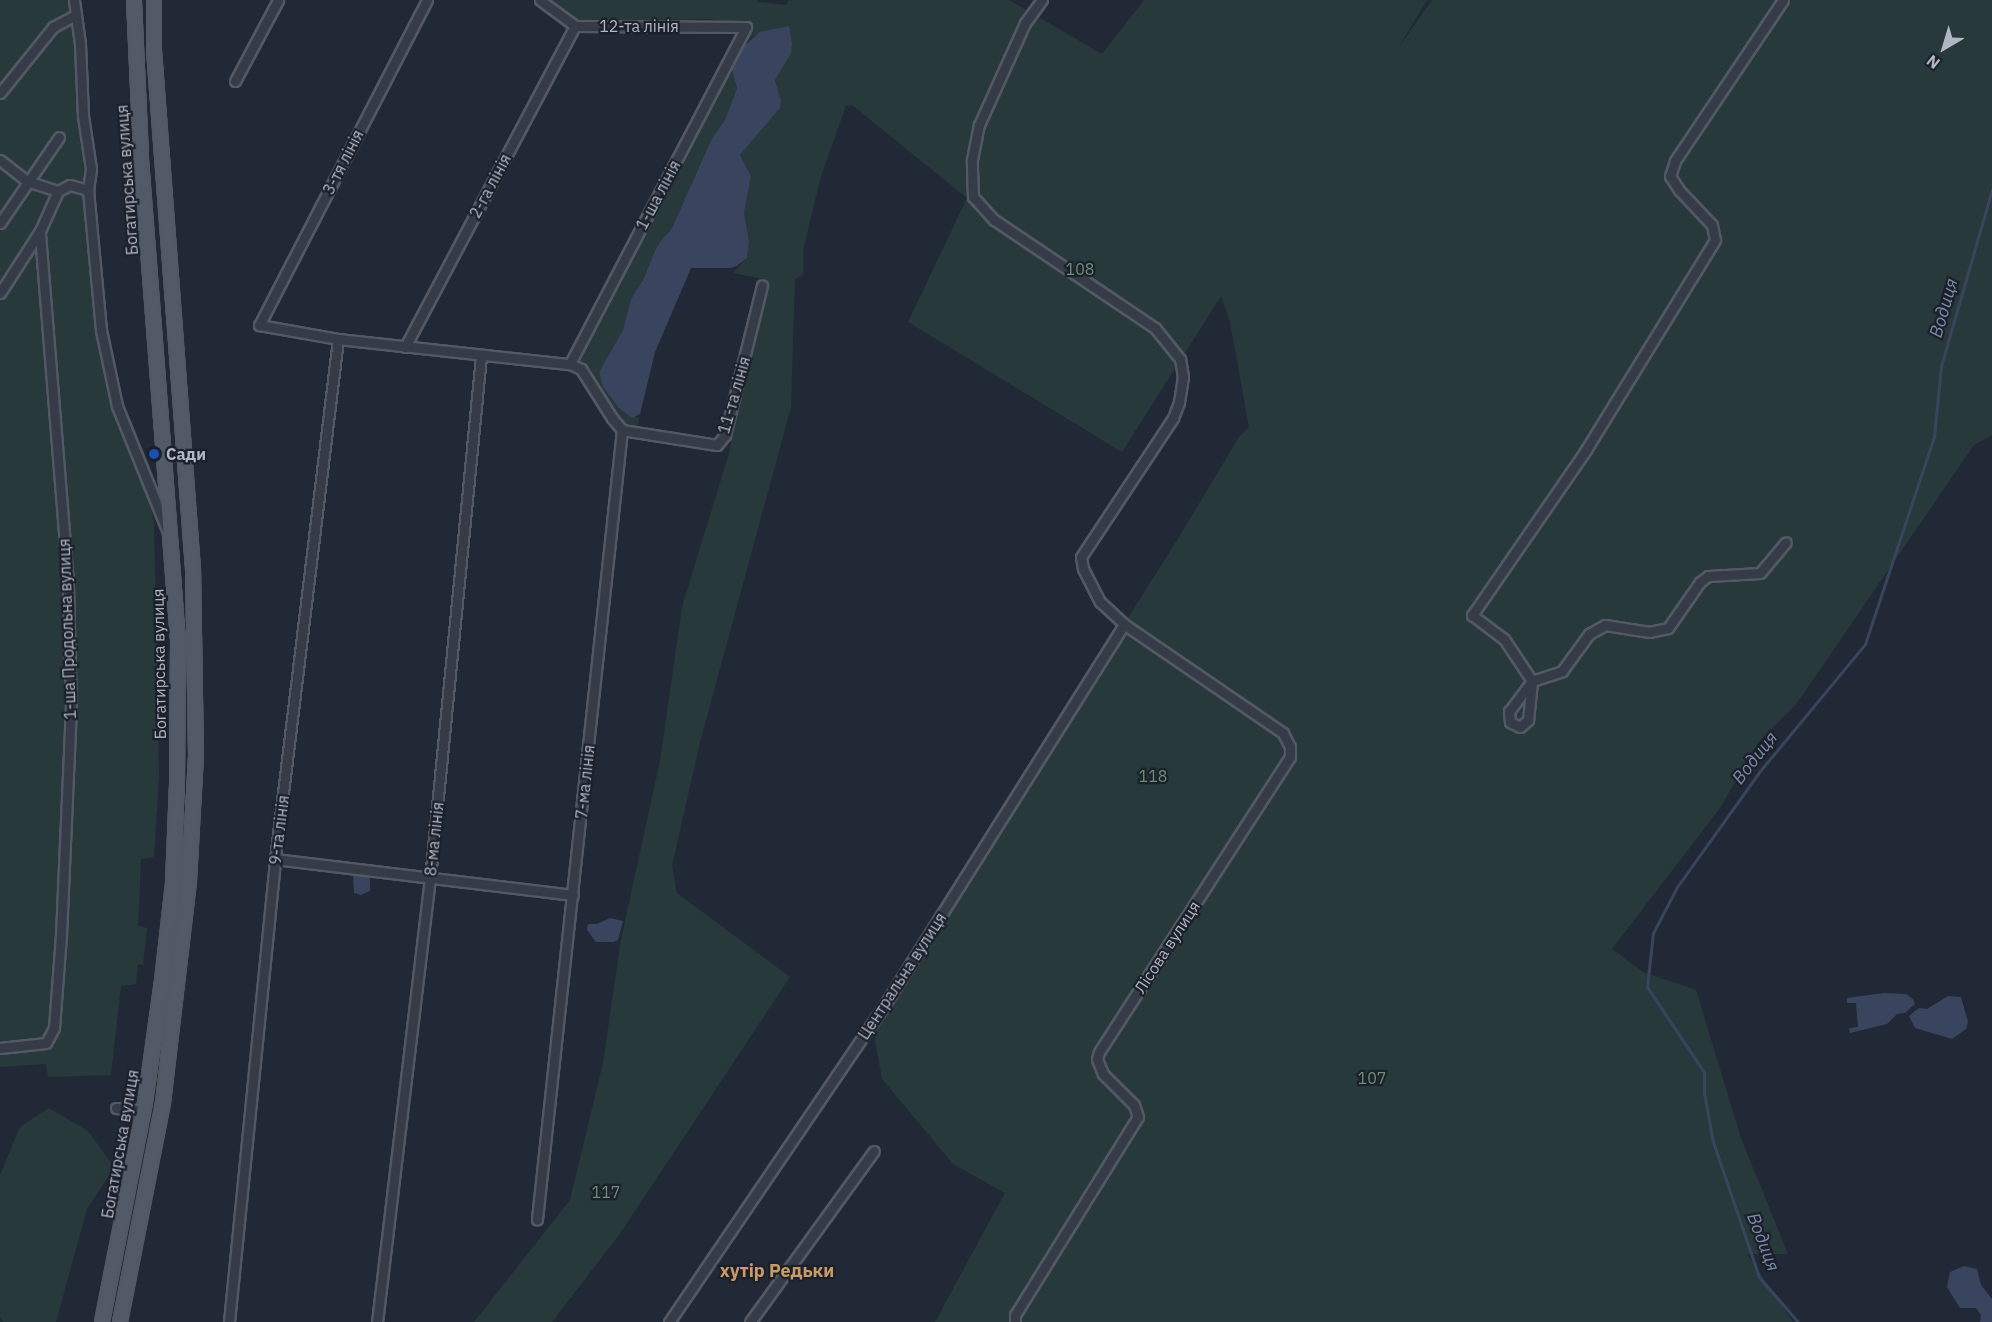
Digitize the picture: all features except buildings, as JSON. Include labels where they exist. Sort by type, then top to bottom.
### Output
[{"type":"main road","name":"Богатирська вулиця","points":[[102,1322],[144,1111],[173,883],[177,785],[178,640],[141,155],[134,0]]},
{"type":"main road","name":"Богатирська вулиця","points":[[120,1322],[163,1103],[189,881],[196,756],[193,569],[154,50],[154,0]]},
{"type":"street","points":[[74,0],[74,16],[80,44],[83,116],[91,169],[88,190],[101,330],[117,406],[172,543]]},
{"type":"street","points":[[236,81],[278,0]]},
{"type":"street","name":"3-тя лінія","points":[[338,339],[259,325],[427,0]]},
{"type":"street","name":"12-та лінія","points":[[540,0],[575,26],[746,27]]},
{"type":"street","name":"Лісова вулиця","points":[[1015,1322],[1015,1315],[1138,1118],[1134,1105],[1103,1074],[1097,1059],[1099,1052],[1290,757],[1290,747],[1283,734],[1124,624],[1100,602],[1086,577],[1081,557],[1164,433],[1179,402],[1183,377],[1180,359],[1155,328],[994,220],[973,197],[972,160],[979,124],[1025,23],[1042,0]]},
{"type":"street","points":[[1783,0],[1675,161],[1670,176],[1679,190],[1712,225],[1714,240],[1586,450],[1472,615],[1504,639],[1532,681],[1562,670],[1589,634],[1605,625],[1649,632],[1668,628],[1700,582],[1708,576],[1760,573],[1786,542]]},
{"type":"street","points":[[0,93],[53,27],[74,16]]},
{"type":"street","name":"2-га лінія","points":[[405,347],[575,26]]},
{"type":"street","name":"1-ша лінія","points":[[570,364],[746,27]]},
{"type":"street","points":[[0,223],[59,137]]},
{"type":"street","points":[[0,160],[27,181],[58,191]]},
{"type":"street","points":[[0,293],[40,231],[58,191],[70,185],[88,190]]},
{"type":"street","name":"1-ша Продольна вулиця","points":[[0,1048],[46,1043],[54,1028],[61,935],[70,708],[68,582],[40,231]]},
{"type":"street","name":"11-та лінія","points":[[622,430],[717,445],[725,435],[762,285]]},
{"type":"street","points":[[338,339],[570,364],[581,369],[622,430]]},
{"type":"street","name":"9-та лінія","points":[[230,1322],[275,859],[338,339]]},
{"type":"street","name":"8-ма лінія","points":[[377,1322],[430,879],[481,356]]},
{"type":"street","name":"7-ма лінія","points":[[537,1220],[622,430]]},
{"type":"street","name":"Центральна вулиця","points":[[669,1322],[880,1012],[1124,624]]},
{"type":"street","points":[[275,859],[573,895]]},
{"type":"street","points":[[116,1108],[144,1111]]},
{"type":"street","points":[[750,1322],[874,1151]]},
{"type":"green space","points":[[0,0],[71,0],[97,341],[128,447],[148,492],[154,524],[159,777],[154,857],[141,859],[138,926],[147,928],[143,965],[138,964],[136,984],[121,986],[111,1075],[48,1077],[46,1064],[0,1067]]},
{"type":"green space","points":[[547,0],[757,0],[758,2],[786,5],[789,0],[1009,0],[1102,54],[1144,0],[1427,0],[1399,47],[1432,0],[1992,0],[1992,435],[1974,445],[1797,703],[1758,743],[1720,808],[1612,949],[1643,972],[1696,990],[1741,1138],[1788,1254],[1747,1254],[1793,1322],[935,1322],[1005,1193],[953,1164],[882,1079],[872,1024],[1179,537],[1239,437],[1249,427],[1230,322],[1221,296],[1122,452],[908,322],[967,198],[852,105],[846,106],[821,176],[803,250],[803,275],[795,279],[791,407],[700,742],[672,866],[677,893],[790,977],[619,1235],[552,1322],[474,1322],[570,1200],[603,1063],[621,939],[660,761],[682,607],[729,453],[764,279],[733,273],[747,258],[749,241],[744,213],[751,176],[740,155],[780,108],[781,101],[775,80],[784,61],[789,26],[759,32],[743,44],[734,59],[747,25],[710,19],[577,21]]},
{"type":"green space","points":[[731,66],[737,88],[725,120],[712,138],[672,228],[657,246],[643,280],[631,299],[623,330],[599,372],[603,387],[618,407],[638,418],[640,414],[637,429],[626,426],[608,407],[580,359],[579,352]]},
{"type":"green space","points":[[49,1108],[88,1131],[114,1167],[87,1209],[56,1322],[3,1322],[0,1317],[0,1175],[20,1127]]},
{"type":"water","points":[[789,26],[791,53],[775,80],[781,101],[780,108],[740,155],[751,176],[744,213],[749,241],[747,258],[737,266],[730,268],[691,268],[655,352],[640,414],[632,418],[618,407],[603,387],[599,372],[623,330],[631,299],[643,280],[657,246],[672,228],[712,138],[725,120],[737,88],[731,66],[739,51],[759,32]]},
{"type":"water","points":[[353,874],[370,876],[370,891],[361,895],[354,893]]},
{"type":"water","points":[[610,918],[623,921],[618,940],[596,942],[587,930],[588,924],[597,924]]},
{"type":"water","points":[[1884,993],[1906,994],[1913,999],[1915,1004],[1905,1013],[1897,1014],[1887,1024],[1850,1033],[1849,1028],[1858,1027],[1856,1003],[1847,1003],[1847,998]]},
{"type":"water","points":[[1948,996],[1961,997],[1968,1022],[1966,1029],[1952,1039],[1915,1028],[1909,1016],[1919,1008],[1927,1009]]},
{"type":"water","points":[[1964,1266],[1977,1269],[1981,1285],[1992,1299],[1992,1322],[1980,1322],[1981,1315],[1976,1308],[1960,1308],[1947,1287],[1950,1272]]},
{"type":"waterway","name":"Водиця","points":[[1798,1322],[1759,1277],[1713,1142],[1704,1093],[1704,1072],[1647,987],[1653,933],[1677,887],[1760,771],[1865,644],[1934,437],[1941,366],[1992,189]]},
{"type":"place","name":"Сади","points":[[154,454]]},
{"type":"district","name":"хутір Редьки","points":[[777,1271]]},
{"type":"park label","name":"108","points":[[1080,269]]},
{"type":"park label","name":"118","points":[[1153,776]]},
{"type":"park label","name":"107","points":[[1372,1078]]},
{"type":"park label","name":"117","points":[[606,1192]]}]
